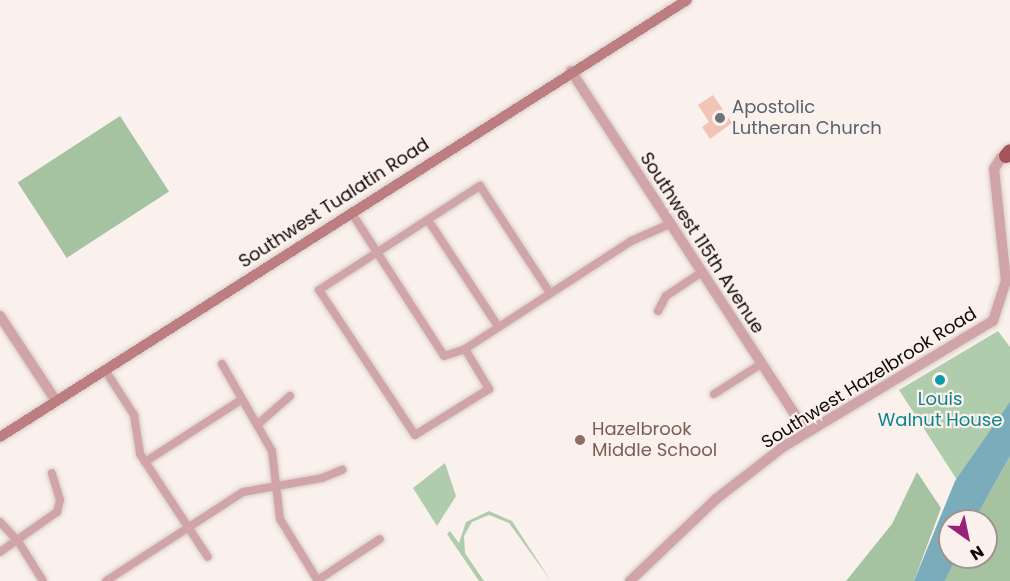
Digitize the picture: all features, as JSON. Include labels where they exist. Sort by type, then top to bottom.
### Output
[{"type":"main road","name":"Southwest Tualatin Road","points":[[0,437],[571,71],[687,0]]},
{"type":"street","name":"Southwest 115th Avenue","points":[[571,71],[806,432]]},
{"type":"street","name":"Southwest Hazelbrook Road","points":[[630,581],[723,494],[806,432],[974,336],[996,316],[1006,281],[993,175],[995,165],[1009,154]]},
{"type":"street","points":[[465,349],[489,389],[415,435],[319,290],[480,186],[550,293]]},
{"type":"street","points":[[351,212],[444,356],[465,349],[631,241],[670,224]]},
{"type":"street","points":[[429,220],[498,326]]},
{"type":"street","points":[[658,310],[666,296],[702,272]]},
{"type":"street","points":[[0,316],[56,401]]},
{"type":"street","points":[[222,364],[272,451],[280,519],[318,580],[380,539]]},
{"type":"street","points":[[714,394],[761,364]]},
{"type":"street","points":[[105,370],[134,415],[136,445],[145,462],[208,557]]},
{"type":"street","points":[[257,425],[290,396]]},
{"type":"street","points":[[145,462],[241,400]]},
{"type":"street","points":[[106,581],[243,492],[342,470]]},
{"type":"street","points":[[0,552],[57,512],[60,500],[52,472]]},
{"type":"street","points":[[0,522],[18,541],[43,581]]},
{"type":"green space","points":[[120,116],[169,191],[67,258],[18,182]]},
{"type":"green space","points":[[998,331],[1010,347],[1010,409],[957,480],[899,390]]},
{"type":"green space","points":[[1010,456],[1010,581],[945,581],[951,569],[998,569],[998,509],[981,509]]},
{"type":"green space","points":[[445,463],[456,496],[437,526],[413,488]]},
{"type":"green space","points":[[917,472],[941,508],[938,509],[938,516],[914,581],[846,581],[892,524]]},
{"type":"green space","points":[[489,511],[512,521],[551,581],[509,523],[489,515],[472,522],[464,536],[465,553],[484,581],[479,581],[447,534],[450,531],[459,543],[466,522]]},
{"type":"water","points":[[1010,402],[1010,456],[981,509],[944,509],[955,481]]},
{"type":"water","points":[[938,522],[938,569],[951,569],[945,581],[914,581]]},
{"type":"building","name":"Apostolic Lutheran Church","points":[[713,95],[732,123],[710,139],[702,127],[709,122],[698,105]]},
{"type":"place","name":"Apostolic Lutheran Church","points":[[720,118]]},
{"type":"place","name":"Louis Walnut House","points":[[940,380]]},
{"type":"place","name":"Hazelbrook Middle School","points":[[580,440]]}]
